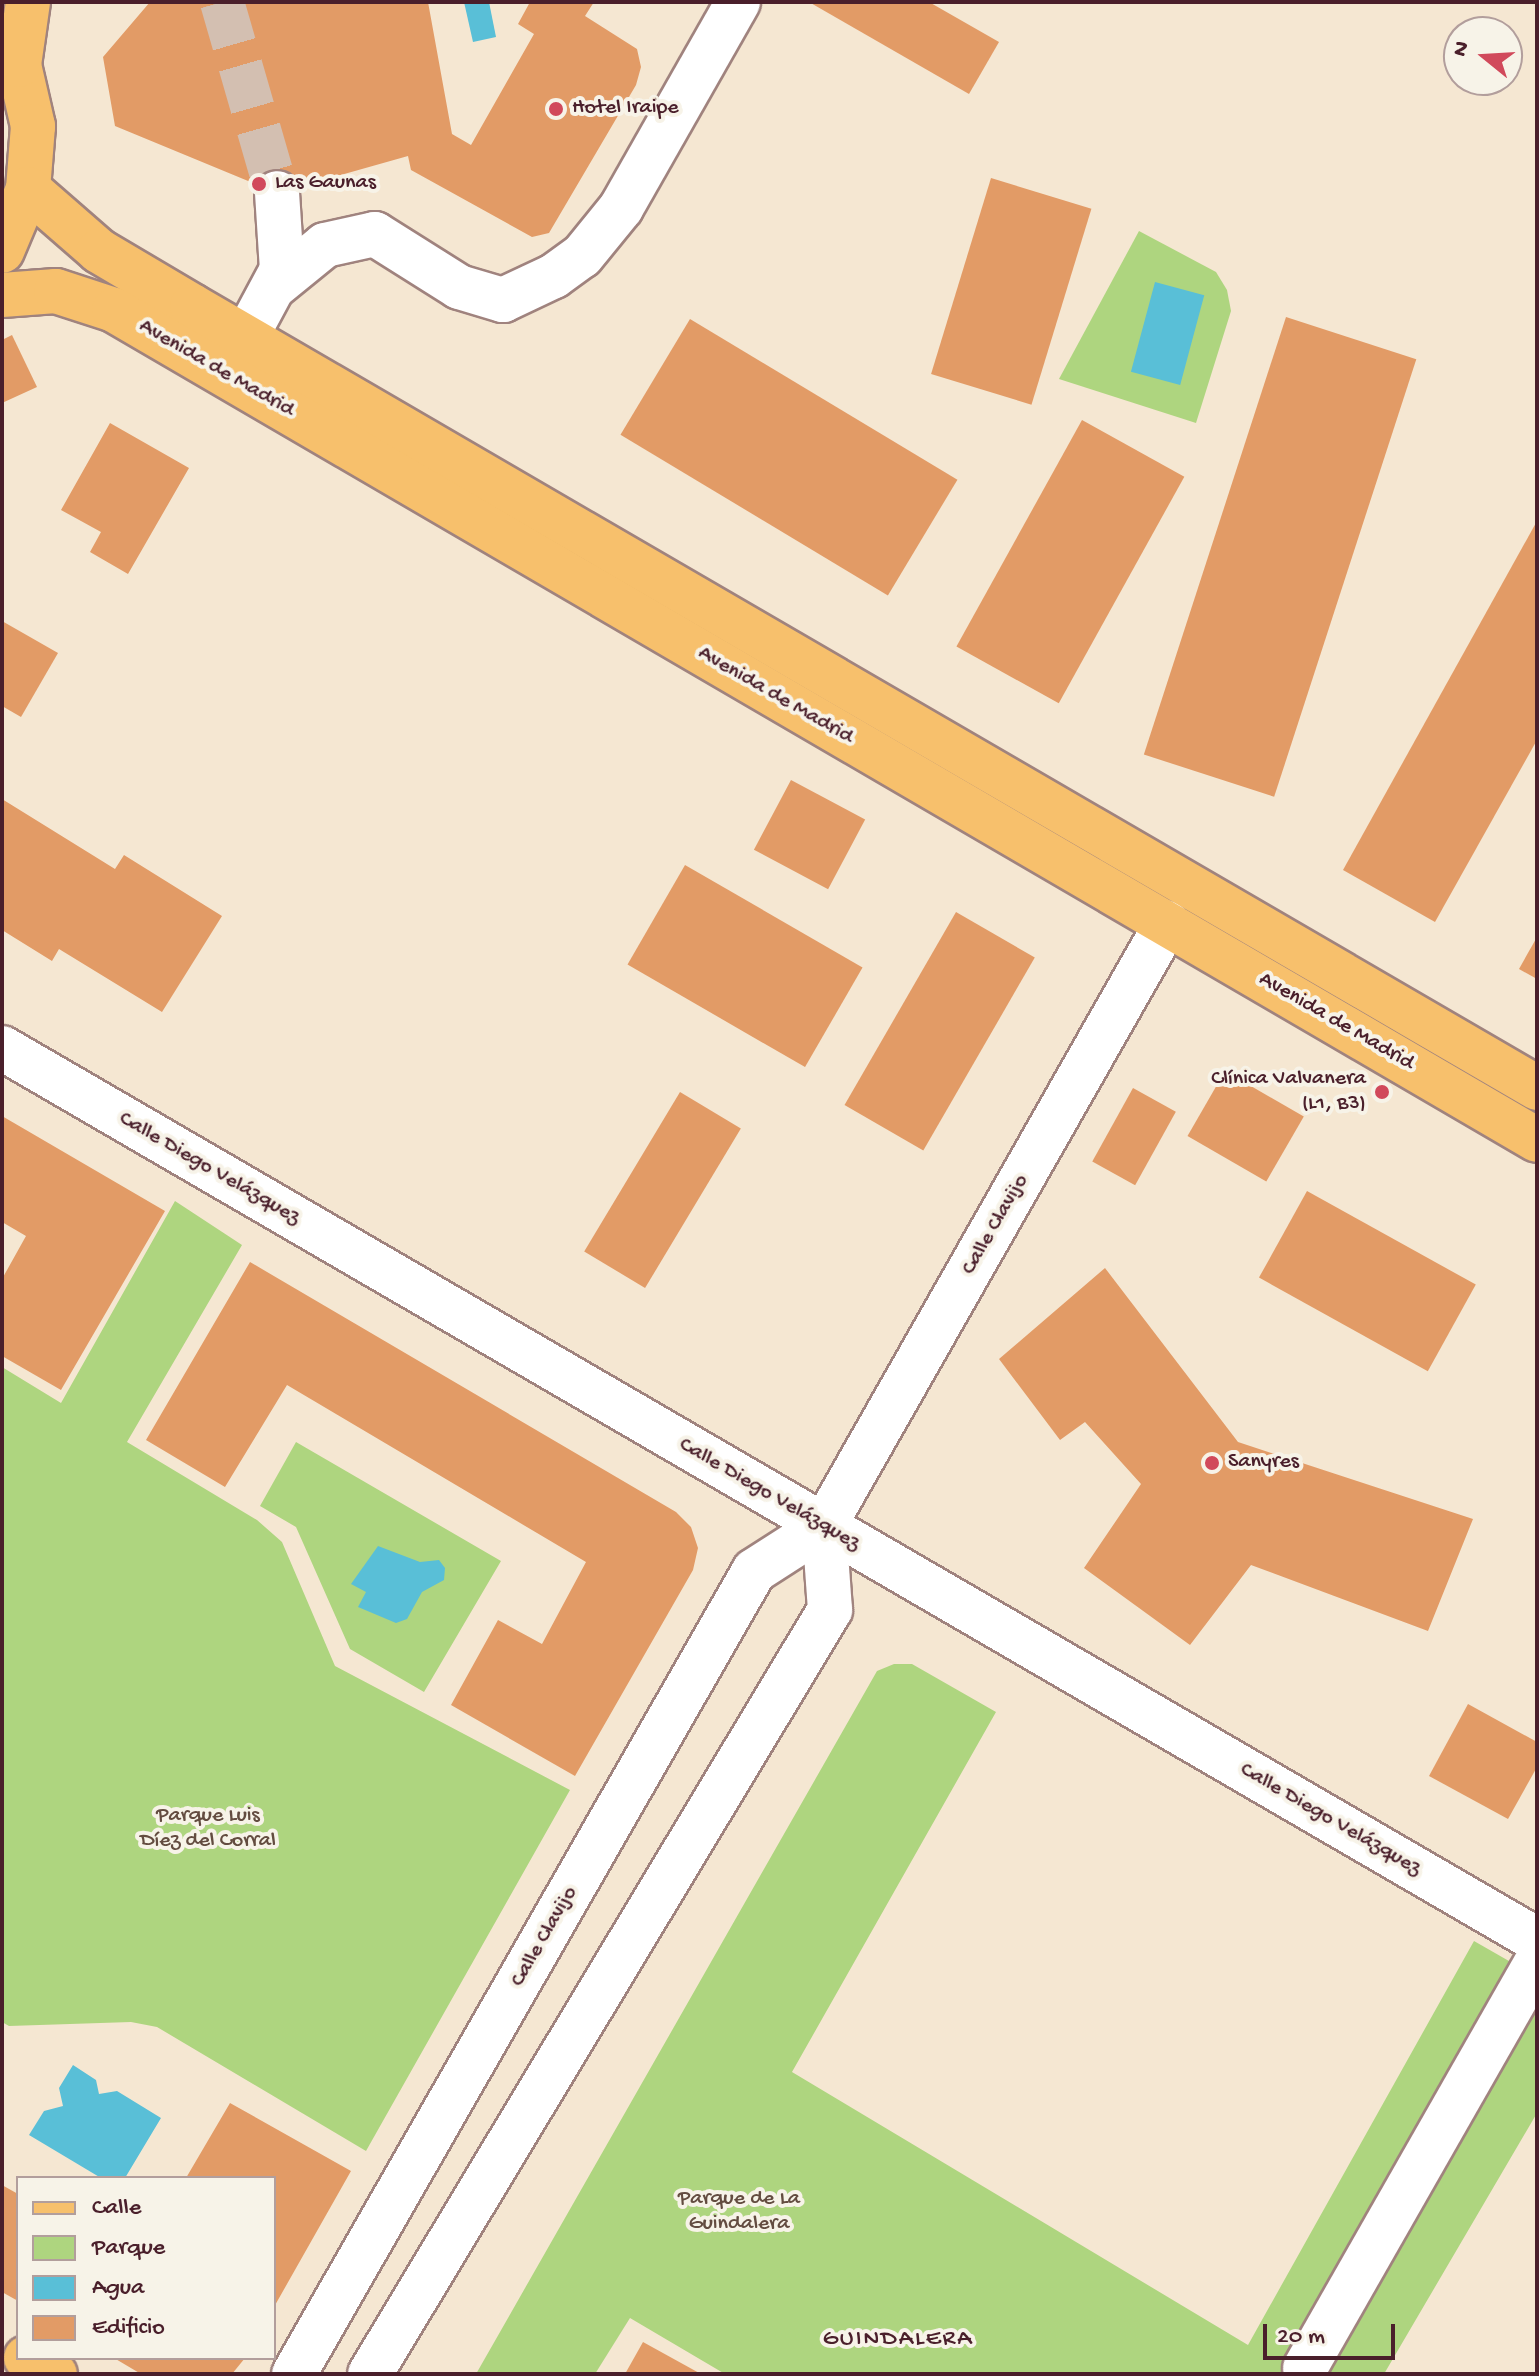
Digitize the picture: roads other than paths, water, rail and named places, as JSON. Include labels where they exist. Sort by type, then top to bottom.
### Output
[{"type":"main road","points":[[2,251],[28,189],[33,126],[10,50],[28,2]]},
{"type":"main road","name":"Avenida de Madrid","points":[[28,189],[99,251],[1537,1088]]},
{"type":"main road","name":"Avenida de Madrid","points":[[2,295],[56,291],[114,310],[1537,1140]]},
{"type":"main road","points":[[30,2360],[55,2374]]},
{"type":"street","points":[[276,285],[325,245],[375,234],[459,287],[503,300],[554,276],[582,256],[621,208],[738,2]]},
{"type":"street","points":[[246,337],[282,270],[277,193]]},
{"type":"street","name":"Calle Clavijo","points":[[294,2374],[754,1571],[824,1526],[1167,923]]},
{"type":"street","name":"Calle Diego Velázquez","points":[[2,1048],[1537,1940]]},
{"type":"street","points":[[370,2374],[830,1610],[824,1526]]},
{"type":"street","points":[[1305,2368],[1537,1962]]},
{"type":"water","points":[[464,2],[489,2],[496,37],[473,42]]},
{"type":"water","points":[[1155,282],[1204,295],[1180,385],[1131,372]]},
{"type":"water","points":[[378,1546],[420,1562],[439,1560],[445,1568],[444,1580],[422,1592],[407,1619],[396,1623],[358,1607],[366,1592],[351,1584]]},
{"type":"water","points":[[73,2065],[96,2080],[99,2094],[117,2091],[161,2118],[126,2176],[98,2176],[29,2135],[44,2111],[63,2106],[59,2088]]},
{"type":"tunnel","points":[[222,2],[277,193]]},
{"type":"place","name":"Hotel Iraipe","points":[[556,109]]},
{"type":"place","name":"Las Gaunas","points":[[259,184]]},
{"type":"place","name":"Clínica Valvanera (L1, B3)","points":[[1382,1092]]},
{"type":"place","name":"Sanyres","points":[[1212,1463]]},
{"type":"district","name":"GUINDALERA","points":[[898,2340]]},
{"type":"park label","name":"Parque Luis Díez del Corral","points":[[208,1828]]},
{"type":"park label","name":"Parque de La Guindalera","points":[[739,2212]]}]
